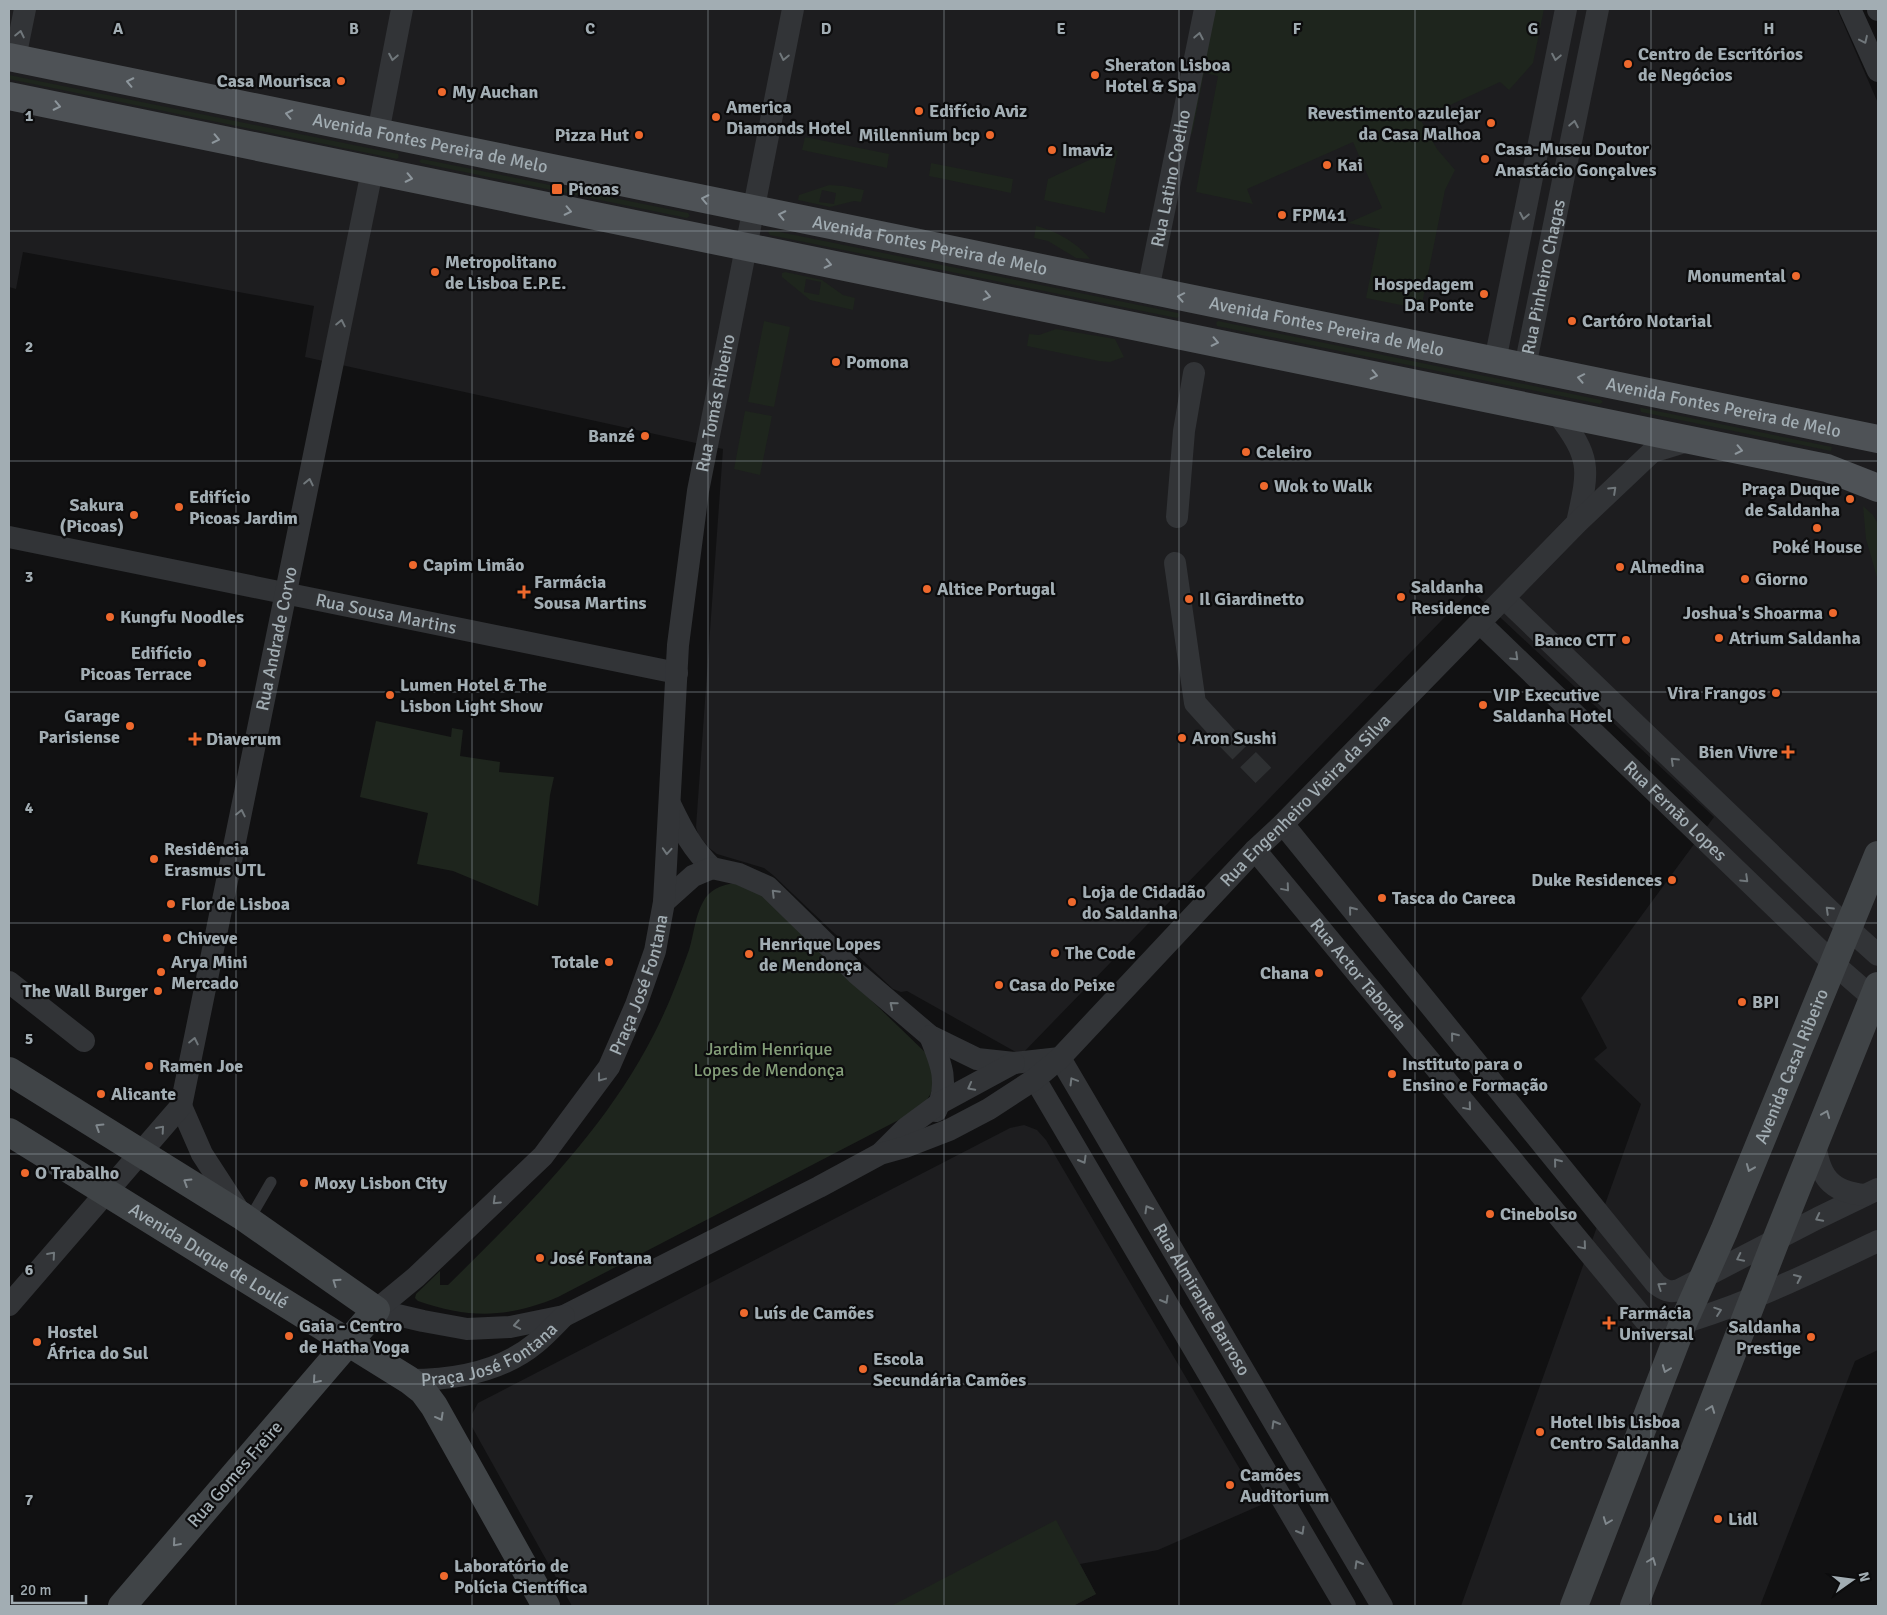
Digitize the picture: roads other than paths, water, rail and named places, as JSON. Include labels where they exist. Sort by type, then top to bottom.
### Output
[{"type":"main road","name":"Avenida Fontes Pereira de Melo","points":[[12,58],[1878,439]]},
{"type":"main road","points":[[9,98],[1827,468],[1878,488]]},
{"type":"street","points":[[12,58],[25,9]]},
{"type":"street","points":[[378,132],[402,9]]},
{"type":"street","name":"Rua Tomás Ribeiro","points":[[664,902],[678,645],[698,491],[793,9]]},
{"type":"street","name":"Rua Latino Coelho","points":[[1148,290],[1204,9]]},
{"type":"street","name":"Rua Pinheiro Chagas","points":[[1495,361],[1566,9]]},
{"type":"street","name":"Rua Pinheiro Chagas","points":[[1525,367],[1598,9]]},
{"type":"street","points":[[1850,9],[1878,71]]},
{"type":"street","name":"Rua Andrade Corvo","points":[[181,1106],[372,171]]},
{"type":"street","points":[[1177,517],[1184,431],[1194,373]]},
{"type":"street","points":[[1557,412],[1574,436],[1584,458],[1586,484],[1577,524]]},
{"type":"street","name":"Rua Engenheiro Vieira da Silva","points":[[1035,1079],[1060,1058],[1255,850],[1283,824],[1577,524],[1652,452],[1691,440]]},
{"type":"street","name":"Rua Sousa Martins","points":[[9,537],[677,673]]},
{"type":"street","points":[[1175,563],[1195,703],[1225,736]]},
{"type":"street","name":"Rua Fernão Lopes","points":[[1504,598],[1848,929],[1878,955]]},
{"type":"street","name":"Rua Fernão Lopes","points":[[1480,623],[1834,964],[1876,992]]},
{"type":"street","points":[[1675,812],[1700,786]]},
{"type":"street","points":[[670,803],[685,836],[699,855],[712,868]]},
{"type":"street","points":[[1700,835],[1724,810]]},
{"type":"street","name":"Rua Actor Taborda","points":[[1283,824],[1656,1284],[1664,1290],[1673,1292],[1704,1276]]},
{"type":"street","name":"Rua Actor Taborda","points":[[1255,850],[1650,1327],[1653,1330],[1683,1324]]},
{"type":"street","name":"Avenida Casal Ribeiro","points":[[1574,1606],[1683,1324],[1878,855]]},
{"type":"street","name":"Praça José Fontana","points":[[348,1342],[376,1310],[416,1277],[544,1156],[609,1067],[636,1005],[655,951],[664,902],[692,876],[712,868],[739,874],[768,887],[856,973],[930,1036],[977,1058],[1014,1063],[1060,1058]]},
{"type":"street","points":[[9,982],[84,1041]]},
{"type":"street","points":[[1634,1606],[1776,1240],[1876,992]]},
{"type":"street","name":"Praça José Fontana","points":[[905,1147],[934,1116],[944,1091],[944,1077],[930,1036]]},
{"type":"street","name":"Rua Almirante Barroso","points":[[1060,1058],[1382,1606]]},
{"type":"street","name":"Praça José Fontana","points":[[880,1154],[906,1128],[940,1103],[1014,1063]]},
{"type":"street","points":[[9,1071],[245,1218],[376,1310]]},
{"type":"street","name":"Praça José Fontana","points":[[376,1310],[467,1329],[510,1327],[564,1316],[880,1154],[950,1130],[989,1109],[1035,1079]]},
{"type":"street","name":"Rua Almirante Barroso","points":[[1035,1079],[1345,1606]]},
{"type":"street","points":[[9,1306],[181,1106],[202,1154],[245,1218]]},
{"type":"street","name":"Avenida Duque de Loulé","points":[[9,1132],[348,1342],[408,1380],[423,1392],[434,1406],[546,1606]]},
{"type":"street","points":[[1815,1142],[1817,1159],[1824,1173],[1836,1188],[1849,1194],[1872,1192]]},
{"type":"street","points":[[1704,1276],[1872,1192]]},
{"type":"street","points":[[1683,1324],[1754,1299],[1878,1241]]},
{"type":"street","name":"Praça José Fontana","points":[[408,1380],[462,1376],[509,1360],[536,1344],[564,1316]]},
{"type":"street","name":"Rua Gomes Freire","points":[[122,1606],[348,1342]]},
{"type":"street","points":[[1316,1556],[1343,1540]]},
{"type":"lane","points":[[245,1218],[271,1182]]},
{"type":"tunnel","points":[[1225,736],[1265,777]]},
{"type":"place","name":"Centro de Escritórios de Negócios","points":[[1628,64]]},
{"type":"place","name":"Sheraton Lisboa Hotel & Spa","points":[[1095,75]]},
{"type":"place","name":"Casa Mourisca","points":[[341,81]]},
{"type":"place","name":"My Auchan","points":[[442,92]]},
{"type":"place","name":"Edifício Aviz","points":[[919,111]]},
{"type":"place","name":"America Diamonds Hotel","points":[[716,117]]},
{"type":"place","name":"Revestimento azulejar da Casa Malhoa","points":[[1491,123]]},
{"type":"place","name":"Pizza Hut","points":[[639,135]]},
{"type":"place","name":"Millennium bcp","points":[[990,135]]},
{"type":"place","name":"Imaviz","points":[[1052,150]]},
{"type":"place","name":"Casa-Museu Doutor Anastácio Gonçalves","points":[[1485,159]]},
{"type":"place","name":"Kai","points":[[1327,165]]},
{"type":"place","name":"Picoas","points":[[557,189]]},
{"type":"place","name":"FPM41","points":[[1282,215]]},
{"type":"place","name":"Metropolitano de Lisboa E.P.E.","points":[[435,272]]},
{"type":"place","name":"Monumental","points":[[1796,276]]},
{"type":"place","name":"Hospedagem Da Ponte","points":[[1484,294]]},
{"type":"place","name":"Cartóro Notarial","points":[[1572,321]]},
{"type":"place","name":"Pomona","points":[[836,362]]},
{"type":"place","name":"Banzé","points":[[645,436]]},
{"type":"place","name":"Celeiro","points":[[1246,452]]},
{"type":"place","name":"Wok to Walk","points":[[1264,486]]},
{"type":"place","name":"Praça Duque de Saldanha","points":[[1850,499]]},
{"type":"place","name":"Edifício Picoas Jardim","points":[[179,507]]},
{"type":"place","name":"Sakura (Picoas)","points":[[134,515]]},
{"type":"place","name":"Poké House","points":[[1817,528]]},
{"type":"place","name":"Capim Limão","points":[[413,565]]},
{"type":"place","name":"Almedina","points":[[1620,567]]},
{"type":"place","name":"Giorno","points":[[1745,579]]},
{"type":"place","name":"Altice Portugal","points":[[927,589]]},
{"type":"place","name":"Farmácia Sousa Martins","points":[[524,592]]},
{"type":"place","name":"Saldanha Residence","points":[[1401,597]]},
{"type":"place","name":"Il Giardinetto","points":[[1189,599]]},
{"type":"place","name":"Joshua's Shoarma","points":[[1833,613]]},
{"type":"place","name":"Kungfu Noodles","points":[[110,617]]},
{"type":"place","name":"Atrium Saldanha","points":[[1719,638]]},
{"type":"place","name":"Banco CTT","points":[[1626,640]]},
{"type":"place","name":"Edifício Picoas Terrace","points":[[202,663]]},
{"type":"place","name":"Vira Frangos","points":[[1776,693]]},
{"type":"place","name":"Lumen Hotel & The Lisbon Light Show","points":[[390,695]]},
{"type":"place","name":"VIP Executive Saldanha Hotel","points":[[1483,705]]},
{"type":"place","name":"Garage Parisiense","points":[[130,726]]},
{"type":"place","name":"Aron Sushi","points":[[1182,738]]},
{"type":"place","name":"Diaverum","points":[[195,739]]},
{"type":"place","name":"Bien Vivre","points":[[1788,752]]},
{"type":"place","name":"Residência Erasmus UTL","points":[[154,859]]},
{"type":"place","name":"Duke Residences","points":[[1672,880]]},
{"type":"place","name":"Tasca do Careca","points":[[1382,898]]},
{"type":"place","name":"Loja de Cidadão do Saldanha","points":[[1072,902]]},
{"type":"place","name":"Flor de Lisboa","points":[[171,904]]},
{"type":"place","name":"Chiveve","points":[[167,938]]},
{"type":"place","name":"The Code","points":[[1055,953]]},
{"type":"place","name":"Henrique Lopes de Mendonça","points":[[749,954]]},
{"type":"place","name":"Totale","points":[[609,962]]},
{"type":"place","name":"Arya Mini Mercado","points":[[161,972]]},
{"type":"place","name":"Chana","points":[[1319,973]]},
{"type":"place","name":"Casa do Peixe","points":[[999,985]]},
{"type":"place","name":"The Wall Burger","points":[[158,991]]},
{"type":"place","name":"BPI","points":[[1742,1002]]},
{"type":"place","name":"Ramen Joe","points":[[149,1066]]},
{"type":"place","name":"Instituto para o Ensino e Formação","points":[[1392,1074]]},
{"type":"place","name":"Alicante","points":[[101,1094]]},
{"type":"place","name":"O Trabalho","points":[[25,1173]]},
{"type":"place","name":"Moxy Lisbon City","points":[[304,1183]]},
{"type":"place","name":"Cinebolso","points":[[1490,1214]]},
{"type":"place","name":"José Fontana","points":[[540,1258]]},
{"type":"place","name":"Luís de Camões","points":[[744,1313]]},
{"type":"place","name":"Farmácia Universal","points":[[1609,1323]]},
{"type":"place","name":"Gaia - Centro de Hatha Yoga","points":[[289,1336]]},
{"type":"place","name":"Saldanha Prestige","points":[[1811,1337]]},
{"type":"place","name":"Hostel África do Sul","points":[[37,1342]]},
{"type":"place","name":"Escola Secundária Camões","points":[[863,1369]]},
{"type":"place","name":"Hotel Ibis Lisboa Centro Saldanha","points":[[1540,1432]]},
{"type":"place","name":"Camões Auditorium","points":[[1230,1485]]},
{"type":"place","name":"Lidl","points":[[1718,1519]]},
{"type":"place","name":"Laboratório de Polícia Científica","points":[[444,1576]]},
{"type":"park label","name":"Jardim Henrique Lopes de Mendonça","points":[[769,1059]]}]
